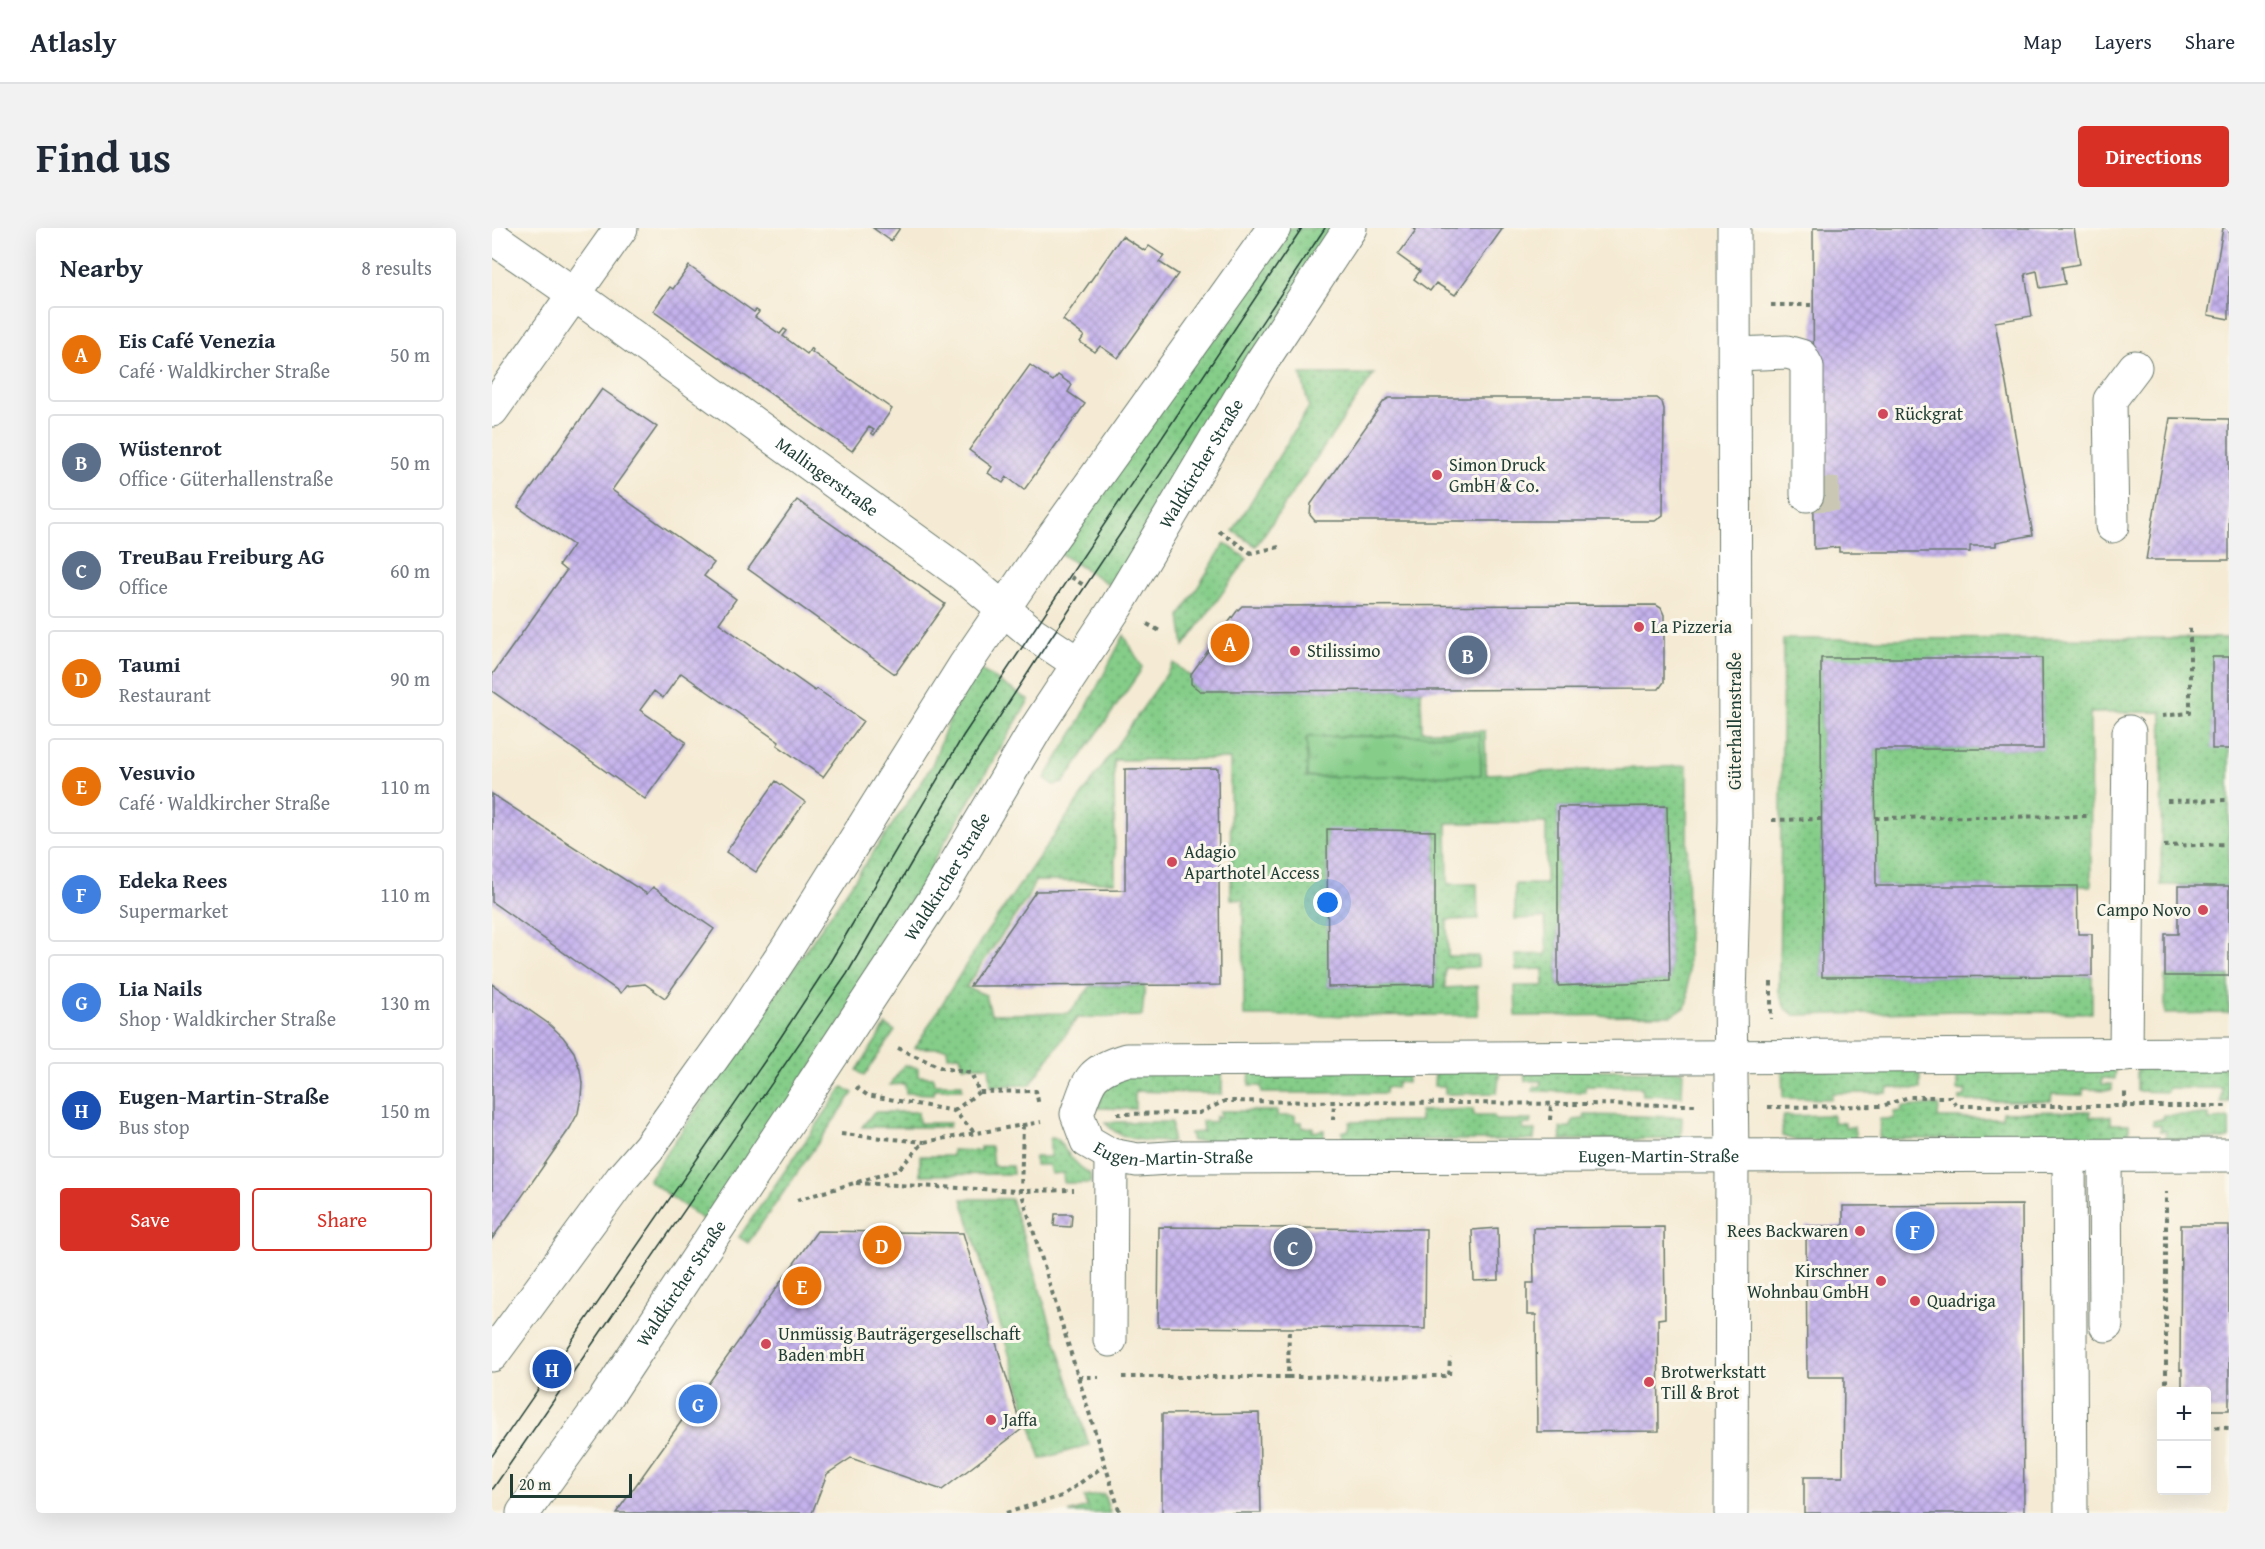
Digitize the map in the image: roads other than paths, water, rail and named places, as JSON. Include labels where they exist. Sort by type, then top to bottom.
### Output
[{"type":"street","points":[[492,410],[621,228]]},
{"type":"street","points":[[492,1355],[622,1178],[649,1148],[742,1017],[965,665],[1040,555],[1274,228]]},
{"type":"street","name":"Waldkircher Straße","points":[[523,1513],[605,1399],[938,894],[1035,730],[1116,607],[1261,363],[1350,228]]},
{"type":"street","name":"Güterhallenstraße","points":[[1731,1513],[1732,1156],[1746,1106],[1731,1057],[1730,997],[1735,821],[1734,228]]},
{"type":"street","name":"Mallingerstraße","points":[[492,237],[962,574],[1031,632],[1079,664]]},
{"type":"street","points":[[1736,354],[1787,352],[1801,356],[1807,367],[1807,495]]},
{"type":"street","points":[[2112,526],[2110,400],[2135,367]]},
{"type":"street","points":[[2126,1055],[2129,732]]},
{"type":"street","name":"Eugen-Martin-Straße","points":[[2229,1054],[1126,1060],[1104,1067],[1087,1083],[1077,1114],[1088,1141],[1111,1155],[1137,1160],[1184,1157],[2229,1155]]},
{"type":"street","points":[[1110,1340],[1111,1155]]},
{"type":"street","points":[[2069,1156],[2071,1513]]},
{"type":"street","points":[[2105,1156],[2106,1325]]},
{"type":"tunnel","points":[[1807,495],[1839,494]]},
{"type":"tram line","points":[[492,1456],[771,1052],[830,962],[963,736],[1302,228]]},
{"type":"tram line","points":[[492,1490],[847,974],[965,770],[1325,228]]},
{"type":"place","name":"Rückgrat","points":[[1883,414]]},
{"type":"place","name":"Simon Druck GmbH & Co.","points":[[1437,475]]},
{"type":"place","name":"La Pizzeria","points":[[1639,627]]},
{"type":"place","name":"Eis Café Venezia","points":[[1230,643]]},
{"type":"place","name":"Stilissimo","points":[[1295,651]]},
{"type":"place","name":"Wüstenrot","points":[[1468,655]]},
{"type":"place","name":"Adagio Aparthotel Access","points":[[1172,862]]},
{"type":"place","name":"Campo Novo","points":[[2203,910]]},
{"type":"place","name":"Rees Backwaren","points":[[1860,1231]]},
{"type":"place","name":"Edeka Rees","points":[[1915,1231]]},
{"type":"place","name":"Taumi","points":[[882,1245]]},
{"type":"place","name":"TreuBau Freiburg AG","points":[[1293,1247]]},
{"type":"place","name":"Kirschner Wohnbau GmbH","points":[[1881,1281]]},
{"type":"place","name":"Vesuvio","points":[[802,1286]]},
{"type":"place","name":"Quadriga","points":[[1915,1301]]},
{"type":"place","name":"Unmüssig Bauträgergesellschaft Baden mbH","points":[[766,1344]]},
{"type":"place","name":"Eugen-Martin-Straße","points":[[552,1369]]},
{"type":"place","name":"Brotwerkstatt Till & Brot","points":[[1649,1382]]},
{"type":"place","name":"Lia Nails","points":[[698,1404]]},
{"type":"place","name":"Jaffa","points":[[991,1420]]}]
